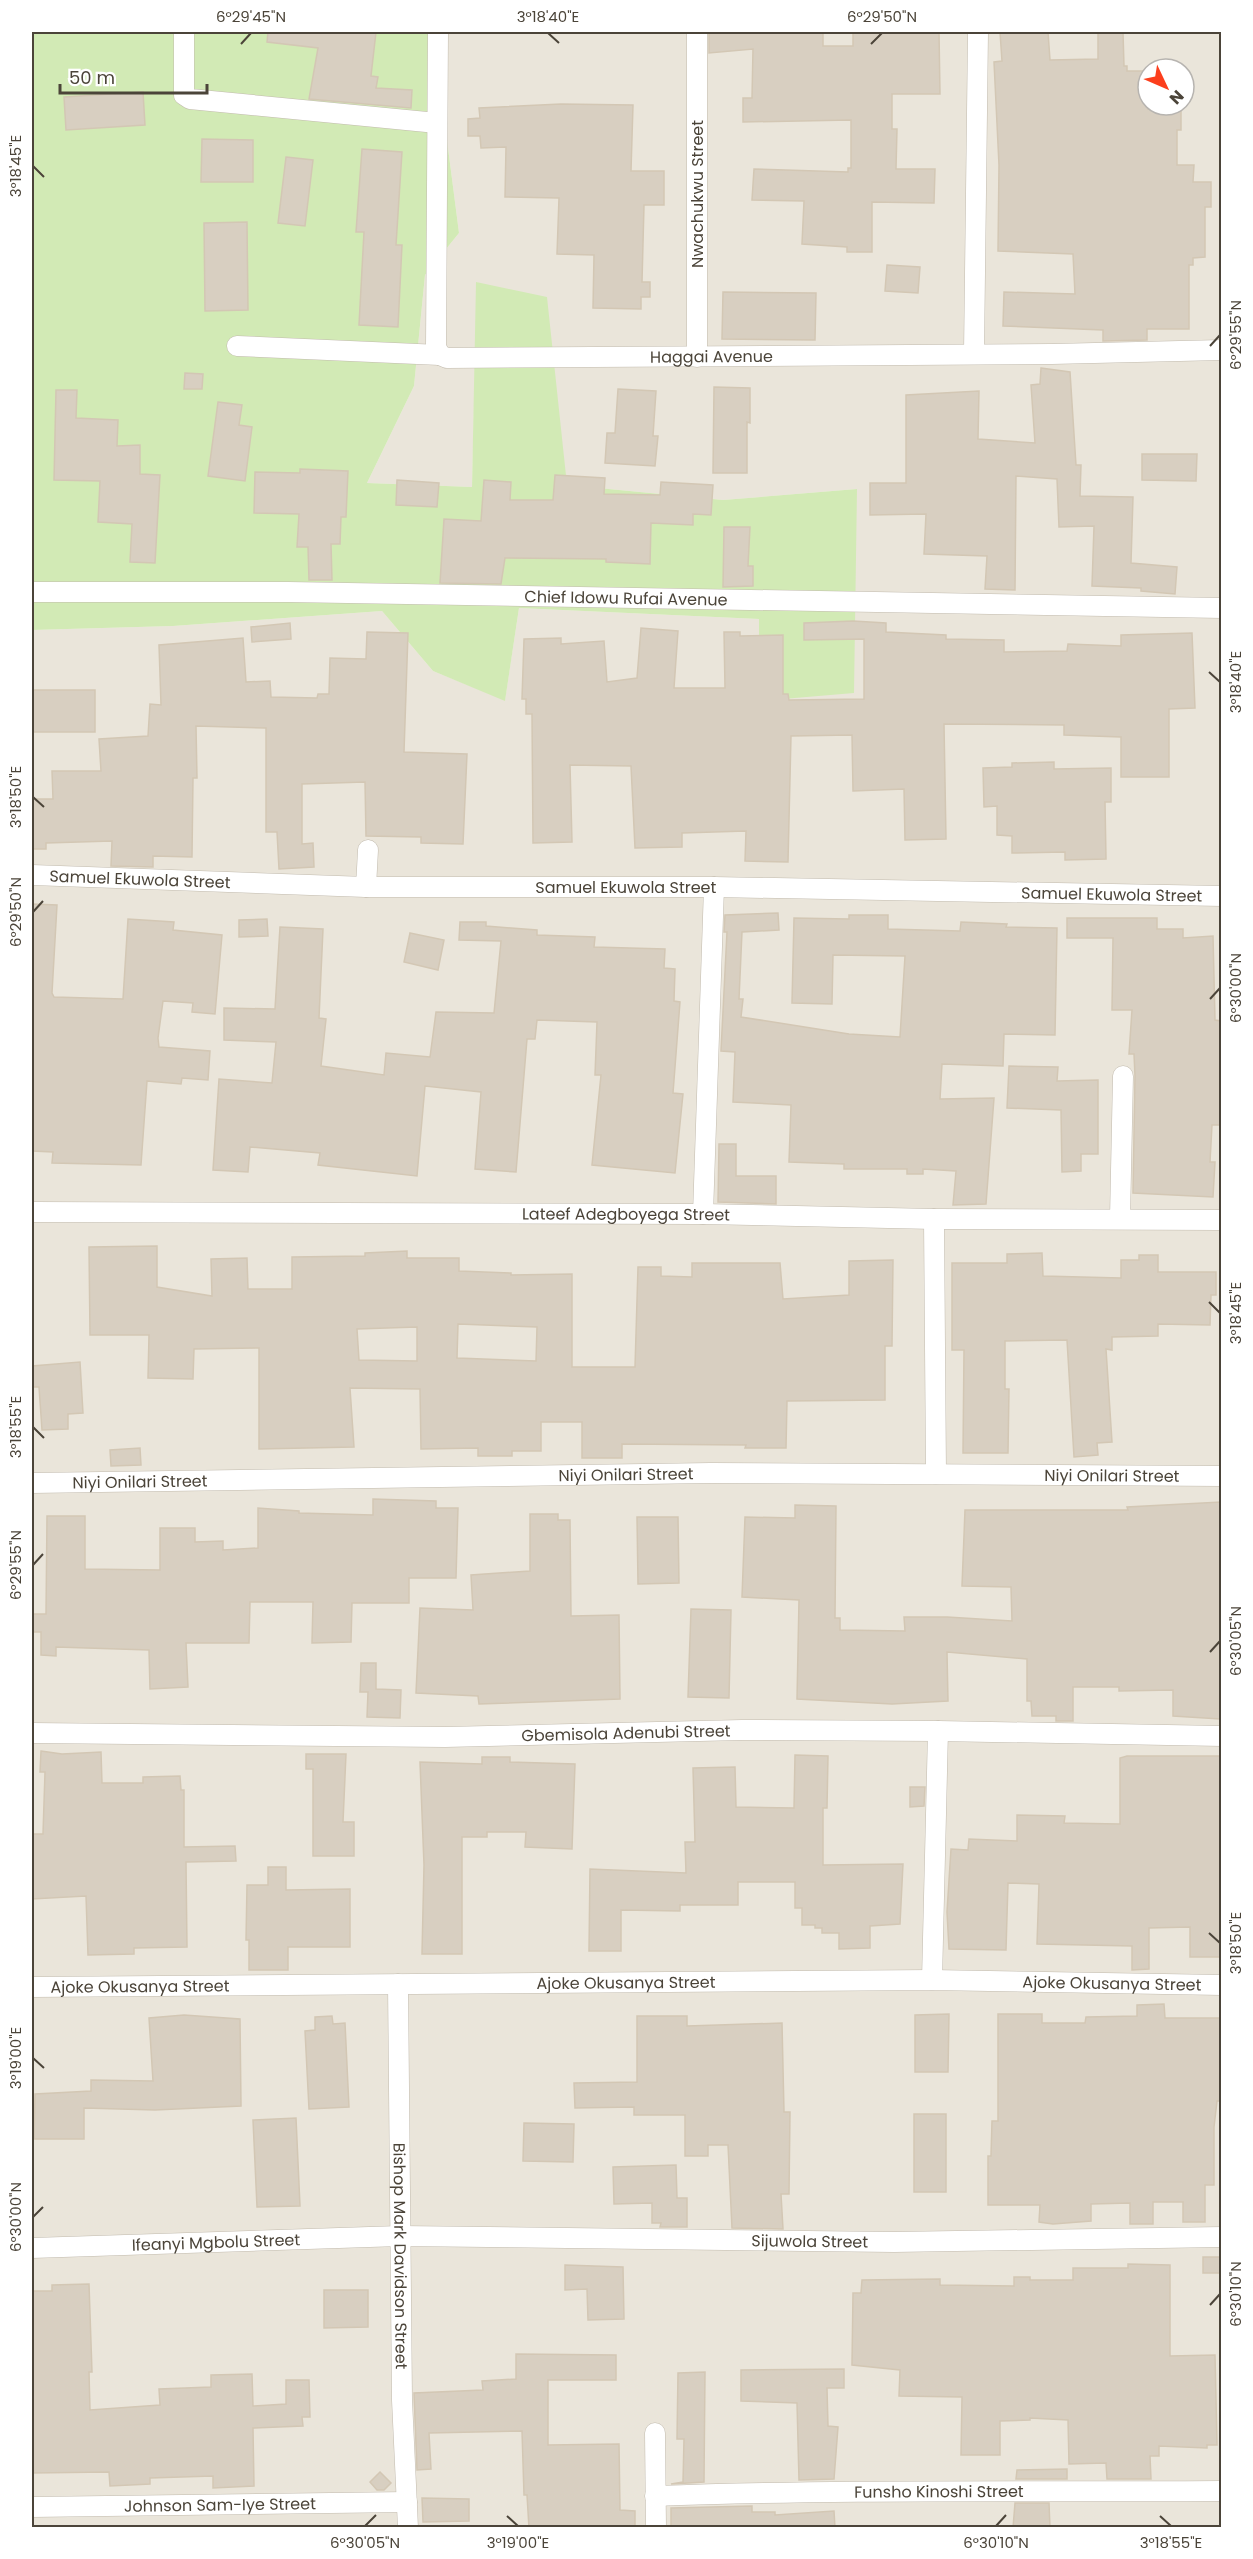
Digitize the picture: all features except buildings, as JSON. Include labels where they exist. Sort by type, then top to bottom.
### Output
[{"type":"street","points":[[184,32],[184,95],[190,99],[437,123]]},
{"type":"street","points":[[438,32],[436,347],[444,356]]},
{"type":"street","name":"Nwachukwu Street","points":[[697,32],[697,357]]},
{"type":"street","points":[[974,353],[978,32]]},
{"type":"street","name":"Haggai Avenue","points":[[237,346],[444,356],[697,357],[1221,350]]},
{"type":"street","name":"Chief Idowu Rufai Avenue","points":[[32,592],[288,592],[1221,608]]},
{"type":"street","points":[[366,887],[368,850]]},
{"type":"street","name":"Samuel Ekuwola Street","points":[[32,875],[366,887],[714,887],[1221,896]]},
{"type":"street","points":[[703,1214],[714,887]]},
{"type":"street","points":[[1120,1218],[1124,1076]]},
{"type":"street","name":"Lateef Adegboyega Street","points":[[32,1212],[703,1214],[934,1219],[1221,1220]]},
{"type":"street","points":[[934,1219],[936,1474]]},
{"type":"street","name":"Niyi Onilari Street","points":[[32,1483],[711,1473],[1221,1476]]},
{"type":"street","name":"Gbemisola Adenubi Street","points":[[32,1733],[445,1737],[742,1730],[1221,1736]]},
{"type":"street","points":[[932,1980],[938,1731]]},
{"type":"street","name":"Ajoke Okusanya Street","points":[[32,1987],[932,1980],[1221,1985]]},
{"type":"street","name":"Bishop Mark Davidson Street","points":[[398,1984],[402,2400],[408,2528]]},
{"type":"street","name":"Sijuwola Street","points":[[400,2236],[894,2242],[1221,2237]]},
{"type":"street","name":"Ifeanyi Mgbolu Street","points":[[32,2248],[400,2236]]},
{"type":"street","points":[[655,2433],[656,2528]]},
{"type":"street","name":"Funsho Kinoshi Street","points":[[655,2496],[811,2491],[930,2493],[1221,2491]]},
{"type":"street","name":"Johnson Sam-Iye Street","points":[[32,2507],[407,2502]]},
{"type":"shaded area","points":[[433,32],[1221,32],[1221,2527],[32,2527],[32,630],[173,626],[382,611],[433,671],[505,700],[519,608],[759,619],[759,700],[857,489],[723,500],[567,485],[477,282],[472,487],[367,483],[414,386],[425,275],[459,233]]},
{"type":"green space","points":[[32,32],[433,32],[459,233],[425,275],[414,386],[367,483],[472,487],[476,282],[547,297],[567,485],[723,500],[857,489],[854,693],[759,701],[759,619],[519,608],[505,701],[433,671],[382,611],[173,626],[32,630]]}]
